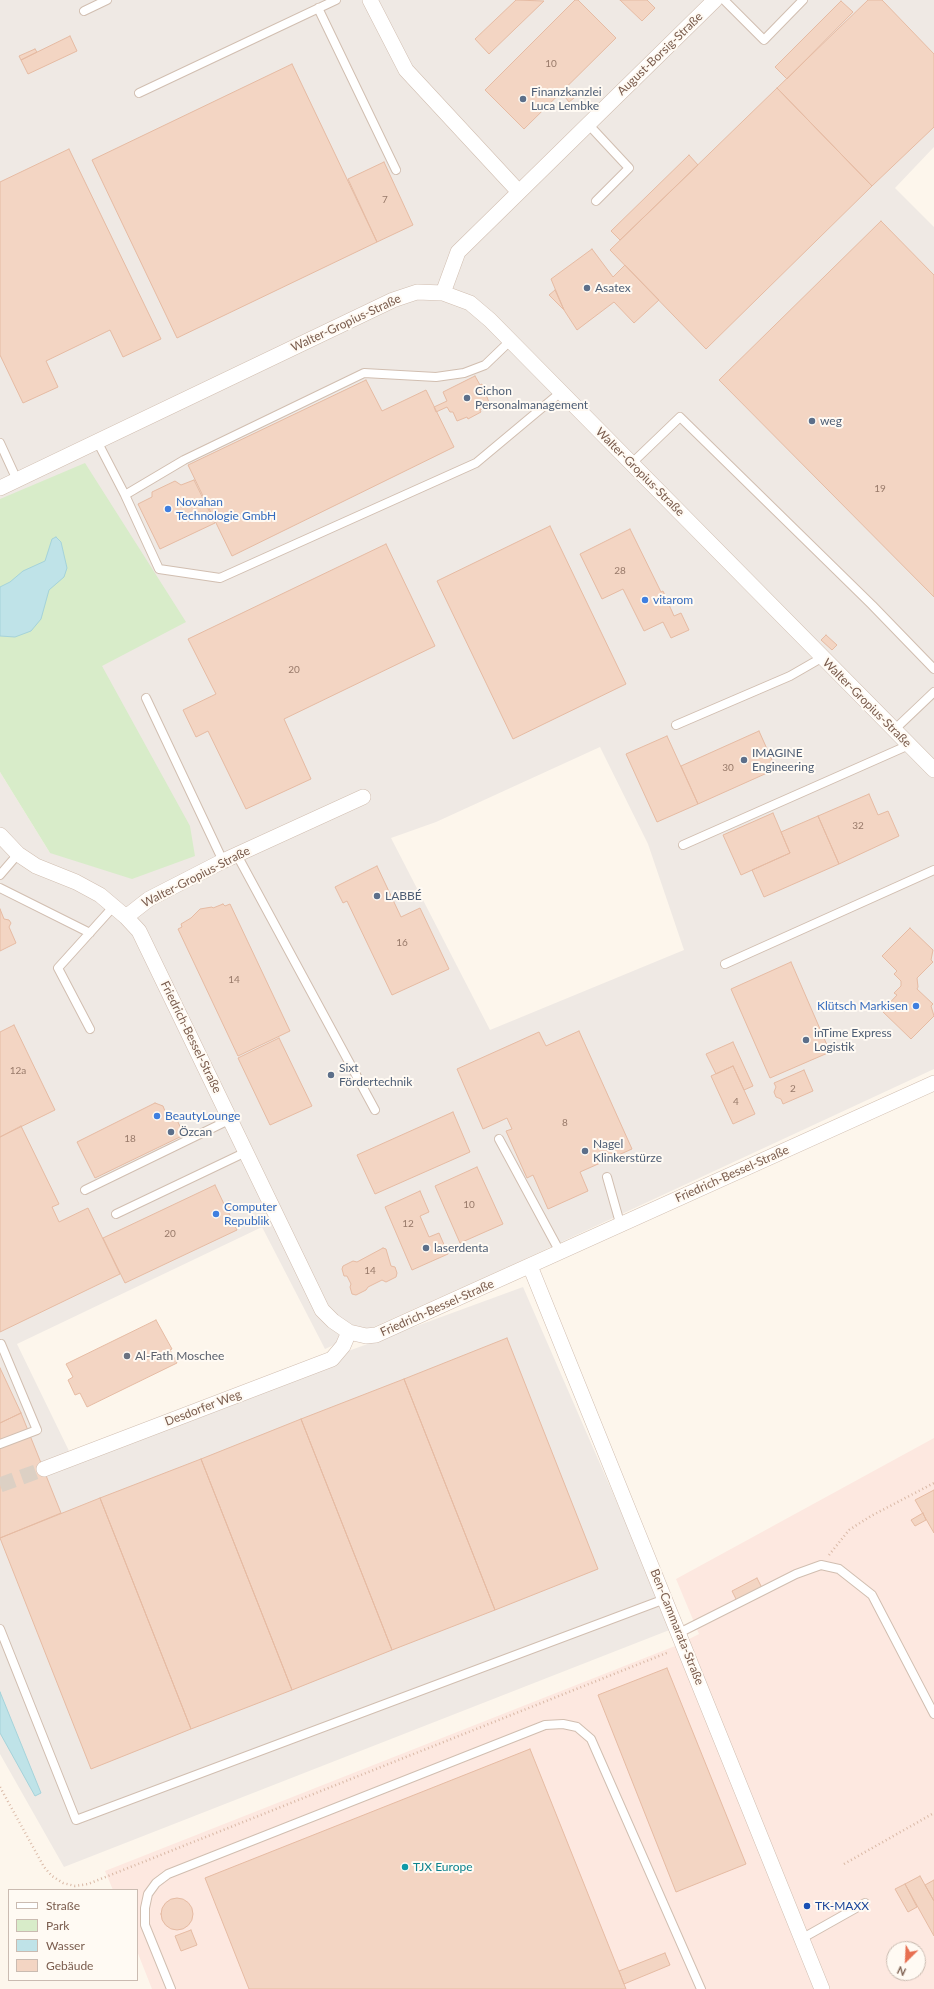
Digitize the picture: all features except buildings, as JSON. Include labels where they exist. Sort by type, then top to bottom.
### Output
[{"type":"street","points":[[370,0],[406,70],[519,192]]},
{"type":"street","name":"August-Borsig-Straße","points":[[442,293],[458,252],[715,0]]},
{"type":"street","name":"Walter-Gropius-Straße","points":[[0,488],[393,300],[417,292],[442,293],[470,303],[510,341],[934,770]]},
{"type":"street","name":"Walter-Gropius-Straße","points":[[126,917],[149,899],[223,861],[363,797]]},
{"type":"street","points":[[0,835],[18,854],[36,866],[76,882],[100,895],[126,917]]},
{"type":"street","name":"Friedrich-Bessel-Straße","points":[[126,917],[138,931],[145,943],[322,1310],[332,1321],[349,1332],[366,1336],[376,1335],[934,1083]]},
{"type":"street","name":"Ben-Cammarata-Straße","points":[[530,1266],[682,1639],[822,1989]]},
{"type":"street","name":"Desdorfer Weg","points":[[44,1469],[332,1359],[343,1346],[349,1332]]},
{"type":"lane","points":[[84,11],[107,0]]},
{"type":"lane","points":[[139,93],[336,0]]},
{"type":"lane","points":[[724,0],[764,40],[803,0]]},
{"type":"lane","points":[[318,8],[396,170]]},
{"type":"lane","points":[[588,124],[629,168],[596,201]]},
{"type":"lane","points":[[125,495],[184,460],[364,373],[436,377],[464,373],[485,365],[510,341]]},
{"type":"lane","points":[[97,441],[125,495],[159,569],[220,578],[476,463],[561,392]]},
{"type":"lane","points":[[631,464],[680,417],[872,605],[934,669]]},
{"type":"lane","points":[[0,444],[17,480]]},
{"type":"lane","points":[[676,725],[790,676],[822,657]]},
{"type":"lane","points":[[894,730],[934,692]]},
{"type":"lane","points":[[146,698],[223,861]]},
{"type":"lane","points":[[683,845],[908,745]]},
{"type":"lane","points":[[0,875],[18,854]]},
{"type":"lane","points":[[238,855],[375,1110]]},
{"type":"lane","points":[[725,964],[934,870]]},
{"type":"lane","points":[[0,888],[90,933]]},
{"type":"lane","points":[[90,1029],[58,968],[114,906]]},
{"type":"lane","points":[[85,1190],[231,1119]]},
{"type":"lane","points":[[499,1139],[560,1252]]},
{"type":"lane","points":[[116,1214],[246,1152]]},
{"type":"lane","points":[[607,1176],[620,1224]]},
{"type":"lane","points":[[0,1444],[37,1430],[1,1344]]},
{"type":"lane","points":[[682,1639],[796,1574],[821,1565],[839,1569],[872,1595],[934,1714]]},
{"type":"lane","points":[[0,1629],[76,1820],[665,1599]]},
{"type":"lane","points":[[171,1989],[145,1925],[145,1908],[148,1894],[156,1883],[168,1874],[544,1725],[563,1724],[577,1727],[591,1739],[701,1989]]},
{"type":"lane","points":[[802,1939],[865,1903]]},
{"type":"path","points":[[821,1565],[849,1530],[871,1516],[934,1483]]},
{"type":"path","points":[[0,1788],[44,1867],[52,1876],[63,1883],[75,1886],[88,1884],[682,1639]]},
{"type":"path","points":[[844,1864],[934,1813]]},
{"type":"shaded area","points":[[0,0],[934,0],[934,147],[895,188],[934,227],[934,1069],[514,1264],[325,1349],[262,1227],[17,1344],[70,1453],[523,1287],[672,1629],[64,1867],[0,1754],[0,772],[50,853],[0,718]],"holes":[[[600,747],[648,844],[684,950],[490,1030],[391,838],[436,822]]]},
{"type":"shaded area","points":[[934,1438],[934,1989],[152,1989],[138,1954],[138,1889],[113,1889],[105,1871],[675,1646],[699,1634],[676,1579]]},
{"type":"green space","points":[[85,463],[186,622],[102,666],[190,826],[195,856],[132,879],[50,853],[0,772],[0,499]]},
{"type":"water","points":[[56,537],[61,542],[67,568],[64,577],[49,590],[41,619],[31,631],[15,637],[0,636],[0,587],[10,582],[23,571],[45,561],[52,539]]},
{"type":"water","points":[[0,1692],[41,1793],[35,1796],[0,1733]]},
{"type":"tunnel","points":[[0,1485],[44,1469]]},
{"type":"place","name":"Finanzkanzlei Luca Lembke","points":[[523,99]]},
{"type":"place","name":"Asatex","points":[[587,288]]},
{"type":"place","name":"Cichon Personalmanagement","points":[[467,398]]},
{"type":"place","name":"weg","points":[[812,421]]},
{"type":"place","name":"Novahan Technologie GmbH","points":[[168,509]]},
{"type":"place","name":"vitarom","points":[[645,600]]},
{"type":"place","name":"IMAGINE Engineering","points":[[744,760]]},
{"type":"place","name":"LABBÉ","points":[[377,896]]},
{"type":"place","name":"Klütsch Markisen","points":[[916,1006]]},
{"type":"place","name":"inTime Express Logistik","points":[[806,1040]]},
{"type":"place","name":"Sixt Fördertechnik","points":[[331,1075]]},
{"type":"place","name":"BeautyLounge","points":[[157,1116]]},
{"type":"place","name":"Özcan","points":[[171,1132]]},
{"type":"place","name":"Nagel Klinkerstürze","points":[[585,1151]]},
{"type":"place","name":"Computer Republik","points":[[216,1214]]},
{"type":"place","name":"laserdenta","points":[[426,1248]]},
{"type":"place","name":"Al-Fath Moschee","points":[[127,1356]]},
{"type":"place","name":"TJX Europe","points":[[405,1867]]},
{"type":"place","name":"TK-MAXX","points":[[807,1906]]}]
